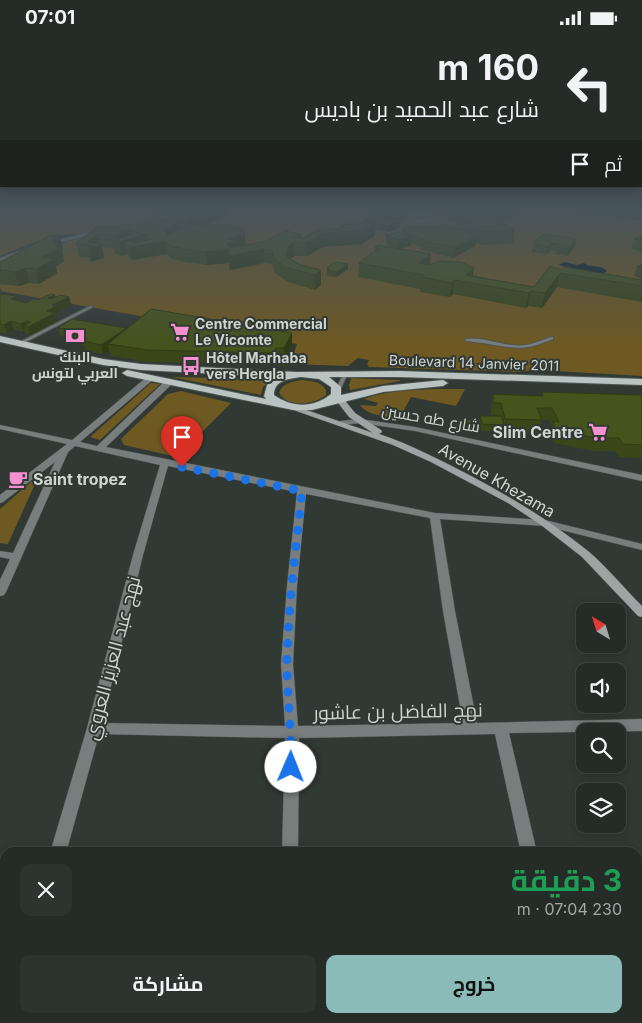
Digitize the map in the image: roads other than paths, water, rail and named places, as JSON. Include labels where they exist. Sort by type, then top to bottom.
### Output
[{"type":"main road","name":"Boulevard 14 Janvier 2011","points":[[0,339],[184,371],[278,369],[301,374],[346,373],[642,382]]},
{"type":"main road","points":[[0,346],[286,406],[308,407],[325,403],[337,395],[336,387],[325,378],[301,374],[278,380],[268,390],[269,396],[286,406]]},
{"type":"main road","name":"Boulevard 14 Janvier 2011","points":[[337,395],[443,383],[642,389]]},
{"type":"main road","name":"Avenue Khezama","points":[[337,395],[360,421],[396,443],[476,482],[546,523],[586,555],[642,613]]},
{"type":"main road","name":"Avenue Khezama","points":[[286,406],[396,443]]},
{"type":"street","points":[[0,260],[13,255]]},
{"type":"street","points":[[0,500],[75,442],[150,378]]},
{"type":"street","points":[[100,448],[169,382]]},
{"type":"street","name":"Avenue Khezama","points":[[341,423],[360,421]]},
{"type":"street","name":"شارع طه حسين","points":[[360,421],[424,431],[642,478]]},
{"type":"street","points":[[0,427],[302,491],[435,515],[546,523],[642,547]]},
{"type":"street","points":[[0,592],[65,450]]},
{"type":"street","name":"نهج عبد العزيز العروي","points":[[60,847],[94,728],[138,555],[165,463]]},
{"type":"street","points":[[290,847],[292,732],[287,664],[292,586],[302,491]]},
{"type":"street","points":[[435,515],[449,611],[471,728]]},
{"type":"street","points":[[0,554],[16,557]]},
{"type":"street","name":"نهج الفاضل بن عاشور","points":[[94,728],[292,732],[642,725]]},
{"type":"street","points":[[501,729],[528,847]]},
{"type":"lane","points":[[20,343],[91,307]]},
{"type":"lane","points":[[466,340],[525,348],[551,337]]},
{"type":"lane","points":[[337,395],[346,373]]},
{"type":"water","points":[[565,262],[577,265],[584,263],[602,267],[607,271],[602,274],[558,265]]},
{"type":"place","name":"Centre Commercial Le Vicomte","points":[[180,332]]},
{"type":"place","name":"البنك العربي لتونس","points":[[75,336]]},
{"type":"place","name":"Hôtel Marhaba vers Hergla","points":[[191,366]]},
{"type":"place","name":"Slim Centre","points":[[598,432]]},
{"type":"place","name":"Saint tropez","points":[[18,479]]}]
